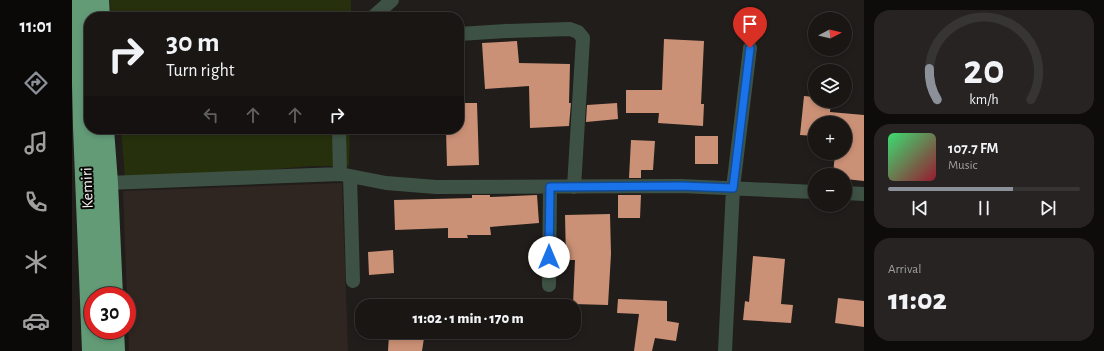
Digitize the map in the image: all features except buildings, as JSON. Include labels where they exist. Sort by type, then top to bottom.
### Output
[{"type":"highway","name":"Kemiri","points":[[81,0],[84,35]]},
{"type":"highway","points":[[98,0],[99,12]]},
{"type":"highway","name":"Kemiri","points":[[92,134],[94,351]]},
{"type":"highway","name":"Kemiri","points":[[94,134],[107,183],[112,287]]},
{"type":"highway","points":[[113,339],[114,351]]},
{"type":"street","points":[[379,12],[392,0]]},
{"type":"street","points":[[464,34],[570,29],[578,32],[584,38],[574,186]]},
{"type":"street","points":[[725,351],[733,188],[750,48]]},
{"type":"street","points":[[340,134],[345,175],[353,281]]},
{"type":"street","points":[[107,183],[345,175],[386,182],[436,187],[681,186],[808,192]]},
{"type":"street","points":[[549,285],[550,187]]},
{"type":"street","points":[[852,193],[864,194]]},
{"type":"shaded area","points":[[342,183],[348,351],[129,351],[129,339],[136,339],[136,287],[127,287],[123,191]]},
{"type":"green space","points":[[110,0],[351,0],[351,12],[111,12]]},
{"type":"green space","points":[[121,134],[350,134],[349,166],[311,166],[230,173],[125,178]]},
{"type":"route","points":[[549,257],[550,187],[681,186],[733,188],[750,48]]}]
